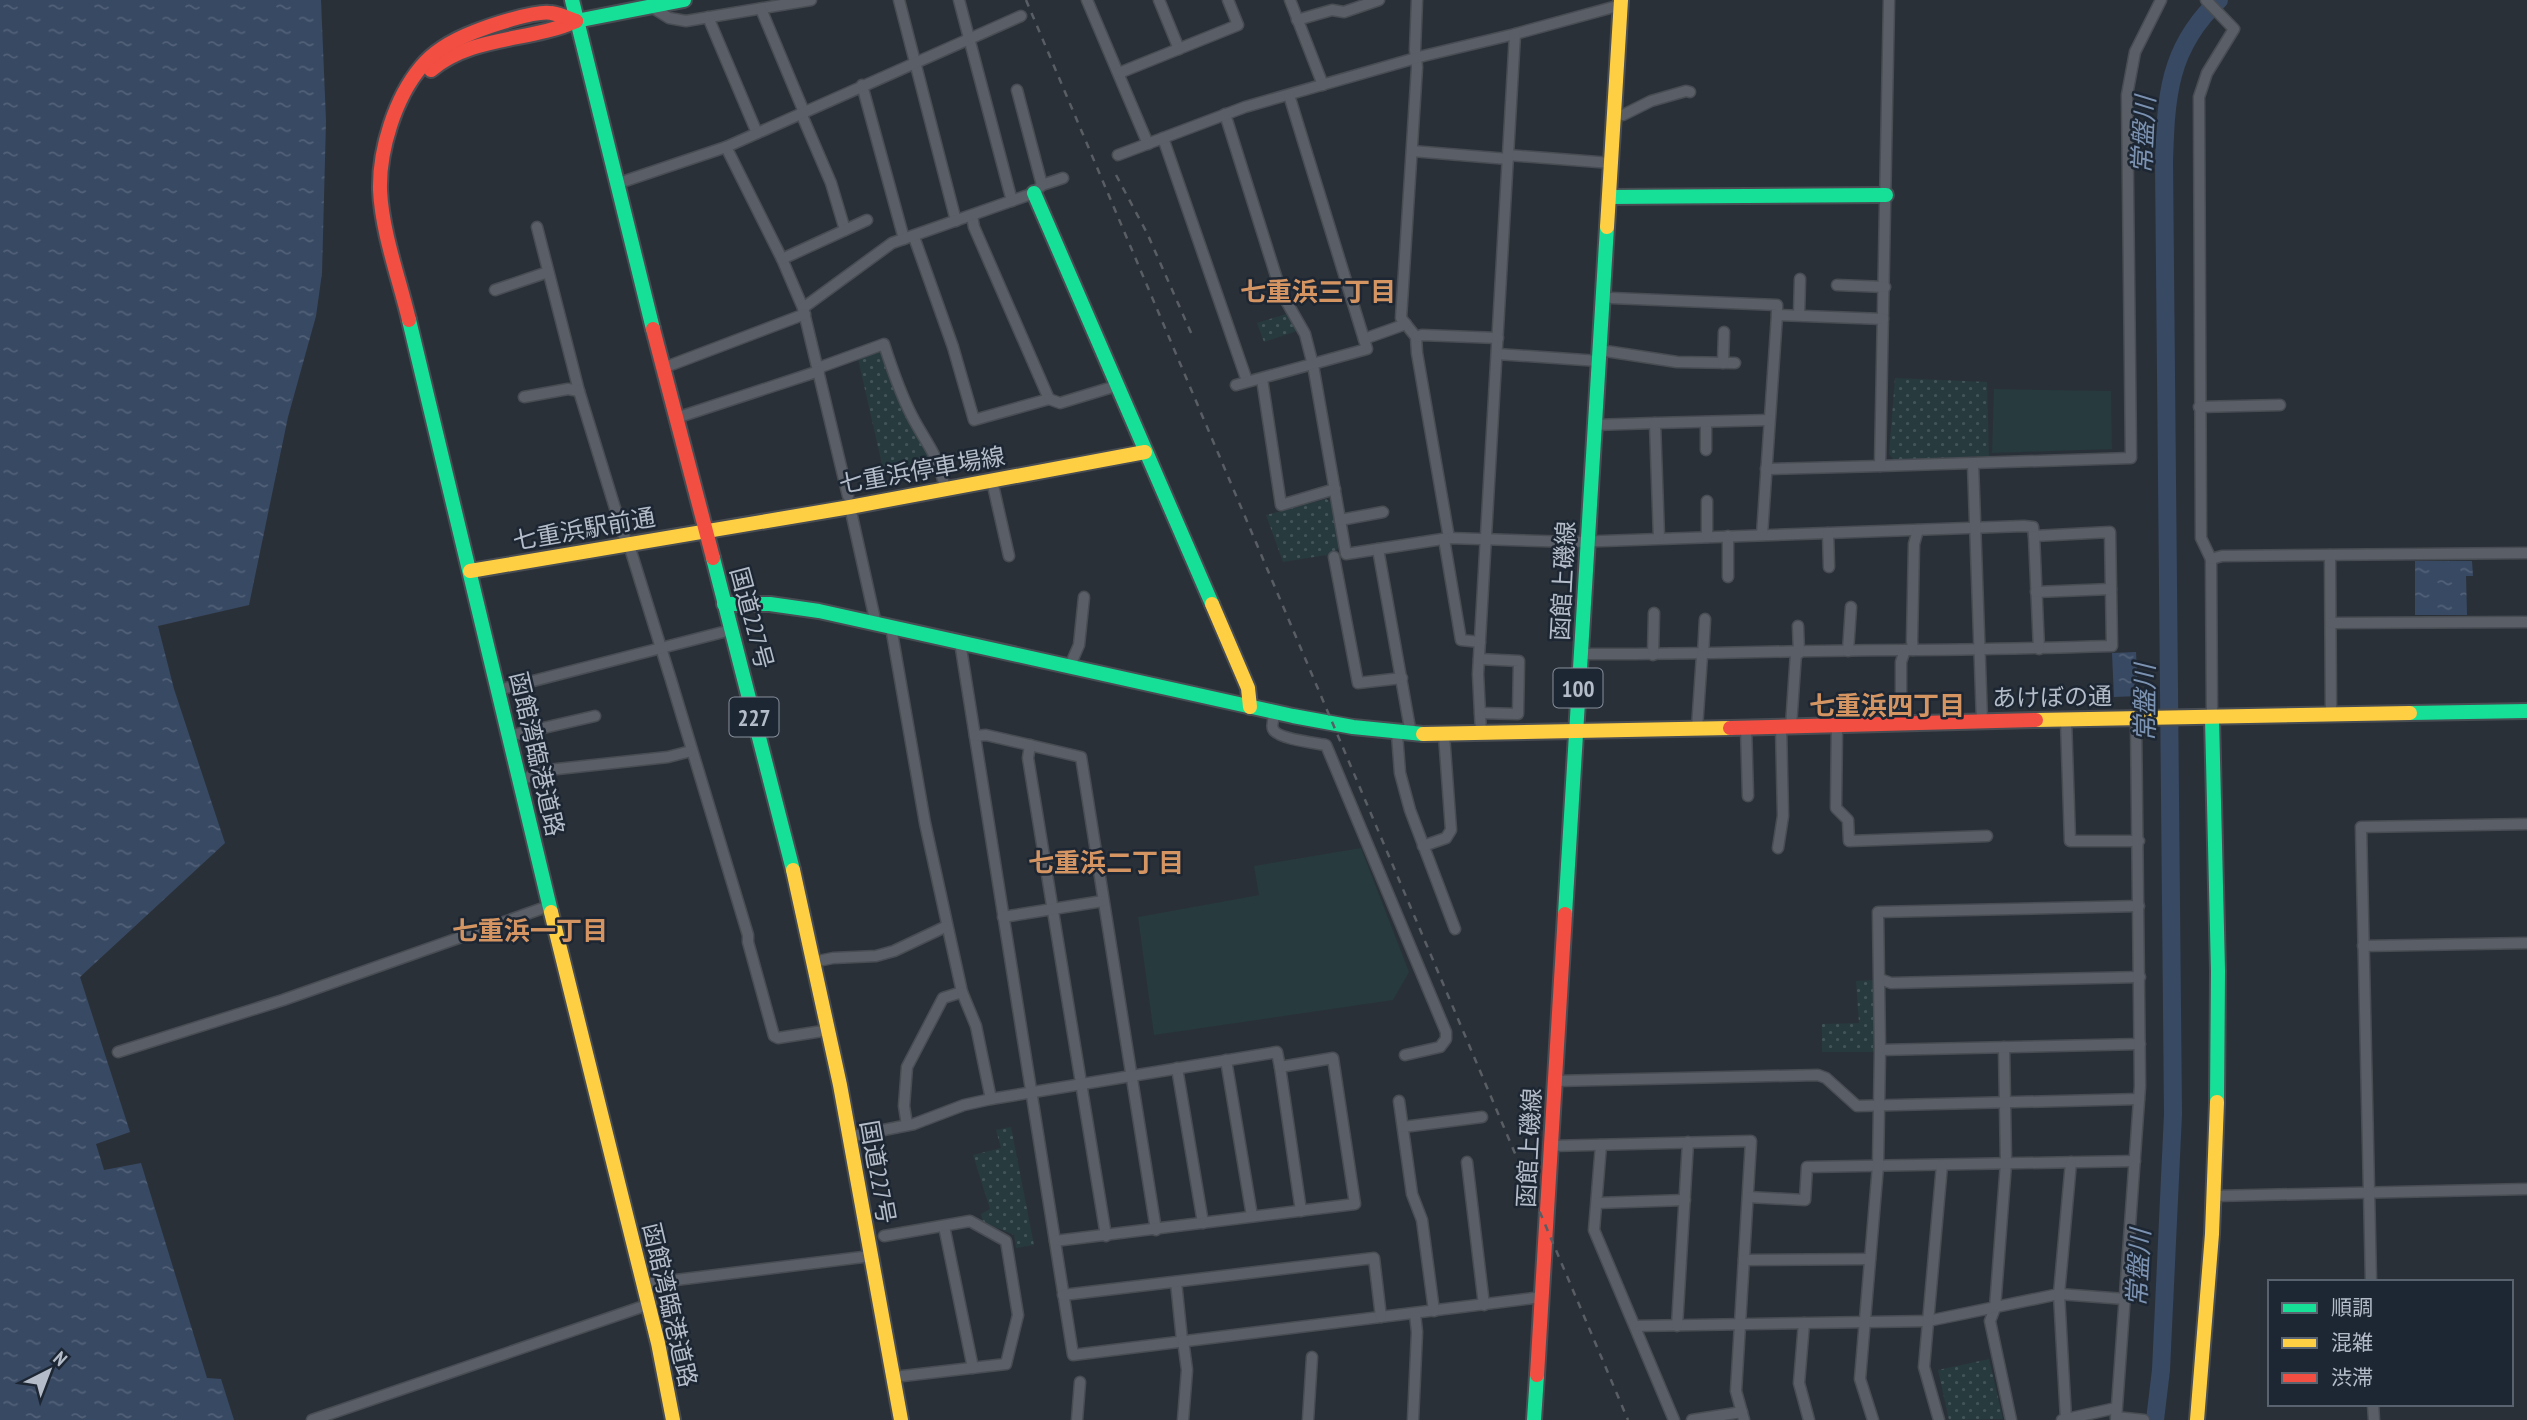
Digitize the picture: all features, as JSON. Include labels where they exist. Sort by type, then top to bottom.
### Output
[{"type":"main road","name":"国道227号","points":[[572,0],[663,368],[781,818],[829,1030],[901,1420]]},
{"type":"main road","points":[[576,21],[652,3],[684,0]]},
{"type":"main road","name":"函館上磯線","points":[[1535,1420],[1621,3]]},
{"type":"main road","name":"函館湾臨港道路","points":[[576,21],[553,31],[495,40],[457,53],[434,66],[403,100],[391,123],[382,152],[382,207],[549,906],[643,1284],[673,1420]]},
{"type":"main road","points":[[1038,189],[1116,386],[1248,688],[1250,707]]},
{"type":"main road","points":[[1609,197],[1886,195]]},
{"type":"main road","name":"七重浜停車場線","points":[[706,532],[849,501],[992,481],[1145,452]]},
{"type":"main road","name":"七重浜駅前通","points":[[470,571],[706,532]]},
{"type":"main road","name":"あけぼの通","points":[[724,604],[744,602],[795,608],[1275,713],[1404,734],[2527,711]]},
{"type":"main road","points":[[2197,1420],[2215,1196],[2217,975],[2212,718]]},
{"type":"street","points":[[652,3],[669,18],[686,21],[811,0]]},
{"type":"street","points":[[899,0],[956,221]]},
{"type":"street","points":[[959,0],[1012,201]]},
{"type":"street","points":[[1087,0],[1148,144]]},
{"type":"street","points":[[1158,0],[1179,48]]},
{"type":"street","points":[[1119,73],[1238,25],[1228,0]]},
{"type":"street","points":[[1290,0],[1323,85]]},
{"type":"street","points":[[1297,20],[1332,10],[1344,12],[1379,0]]},
{"type":"street","points":[[1417,0],[1412,151],[1401,318],[1416,337],[1461,640],[1480,642]]},
{"type":"street","points":[[1880,466],[1889,0]]},
{"type":"street","points":[[1766,469],[2131,458],[2127,95],[2135,52],[2161,0]]},
{"type":"street","points":[[2206,0],[2234,29],[2207,74],[2199,97],[2201,538],[2211,559],[2212,718]]},
{"type":"street","points":[[1118,155],[1225,114],[1621,3]]},
{"type":"street","points":[[761,9],[831,183],[845,230]]},
{"type":"street","points":[[616,184],[726,147],[1021,16]]},
{"type":"street","points":[[708,17],[757,133]]},
{"type":"street","points":[[1481,733],[1479,659],[1515,34]]},
{"type":"street","points":[[862,85],[909,238],[950,338],[974,420],[1049,399],[1060,403],[1116,386]]},
{"type":"street","points":[[1017,90],[1038,189]]},
{"type":"street","points":[[1623,115],[1651,101],[1690,92]]},
{"type":"street","points":[[1236,385],[1367,349],[1289,95]]},
{"type":"street","points":[[1225,114],[1281,292],[1305,334],[1313,365],[1346,554],[1447,538],[1574,542],[2033,527],[2039,649]]},
{"type":"street","points":[[1163,138],[1247,381]]},
{"type":"street","points":[[726,147],[782,259],[804,311],[876,624]]},
{"type":"street","points":[[1412,151],[1611,163]]},
{"type":"street","points":[[663,368],[804,311],[885,247],[1012,201],[1063,178]]},
{"type":"street","points":[[972,215],[1049,399]]},
{"type":"street","points":[[782,259],[867,220]]},
{"type":"street","points":[[537,227],[579,391],[748,935],[774,1036],[778,1038],[829,1030]]},
{"type":"street","points":[[495,290],[548,272]]},
{"type":"street","points":[[1799,315],[1800,279]]},
{"type":"street","points":[[1837,285],[1885,287]]},
{"type":"street","points":[[1612,298],[1777,305],[1762,535]]},
{"type":"street","points":[[1777,315],[1883,319]]},
{"type":"street","points":[[1364,339],[1406,324]]},
{"type":"street","points":[[1723,363],[1724,332]]},
{"type":"street","points":[[1416,337],[1498,338]]},
{"type":"street","points":[[676,418],[819,370],[884,344],[904,399],[933,450],[943,480]]},
{"type":"street","points":[[1497,354],[1735,363]]},
{"type":"street","points":[[1262,379],[1281,505],[1335,489]]},
{"type":"street","points":[[524,397],[568,389],[579,391]]},
{"type":"street","points":[[2199,407],[2280,405]]},
{"type":"street","points":[[1594,425],[1769,420]]},
{"type":"street","points":[[1706,422],[1706,450]]},
{"type":"street","points":[[1655,423],[1659,538]]},
{"type":"street","points":[[1973,464],[1982,721]]},
{"type":"street","points":[[992,481],[1009,556]]},
{"type":"street","points":[[1707,501],[1707,537]]},
{"type":"street","points":[[1340,520],[1383,512]]},
{"type":"street","points":[[1901,723],[1901,662],[1909,650],[1914,544],[1918,530]]},
{"type":"street","points":[[1581,654],[1979,651],[2112,646],[2110,532],[2034,536]]},
{"type":"street","points":[[1828,533],[1829,567]]},
{"type":"street","points":[[1728,536],[1728,577]]},
{"type":"street","points":[[1378,549],[1402,678],[1404,734],[1400,773],[1423,846],[1455,929]]},
{"type":"street","points":[[2211,559],[2222,556],[2527,553]]},
{"type":"street","points":[[2330,555],[2331,716]]},
{"type":"street","points":[[1334,557],[1358,683],[1402,678]]},
{"type":"street","points":[[2036,592],[2111,589]]},
{"type":"street","points":[[1072,661],[1079,645],[1084,597]]},
{"type":"street","points":[[1848,651],[1851,607]]},
{"type":"street","points":[[1653,655],[1654,613]]},
{"type":"street","points":[[1697,728],[1705,619]]},
{"type":"street","points":[[2331,623],[2527,622]]},
{"type":"street","points":[[1777,848],[1783,816],[1786,726],[1798,653],[1798,626]]},
{"type":"street","points":[[891,627],[925,824],[962,992],[976,1026],[991,1099]]},
{"type":"street","points":[[498,690],[731,630]]},
{"type":"street","points":[[960,642],[1073,1355],[1542,1297]]},
{"type":"street","points":[[1479,659],[1519,662],[1518,714],[1480,713]]},
{"type":"street","points":[[1275,713],[1272,727],[1274,732],[1281,736],[1326,745],[1446,1032],[1446,1039],[1440,1047],[1405,1055]]},
{"type":"street","points":[[509,736],[594,716]]},
{"type":"street","points":[[2116,1415],[2139,1099],[2141,719]]},
{"type":"street","points":[[2066,720],[2070,841],[2139,841]]},
{"type":"street","points":[[1837,724],[1836,807],[1848,820],[1849,841],[1987,836]]},
{"type":"street","points":[[1746,727],[1748,796]]},
{"type":"street","points":[[975,736],[986,735],[1081,757],[1156,1230]]},
{"type":"street","points":[[1423,846],[1446,838],[1451,830],[1444,735]]},
{"type":"street","points":[[1030,745],[1028,758],[1106,1236]]},
{"type":"street","points":[[520,780],[548,770],[668,757],[691,751]]},
{"type":"street","points":[[2371,1280],[2361,827],[2527,824]]},
{"type":"street","points":[[1003,917],[1103,901]]},
{"type":"street","points":[[118,1052],[283,1000],[549,906]]},
{"type":"street","points":[[1873,1420],[1860,1379],[1878,1166],[1878,912],[2140,906]]},
{"type":"street","points":[[813,962],[876,956],[894,951],[947,926]]},
{"type":"street","points":[[2363,946],[2527,943]]},
{"type":"street","points":[[1880,979],[1891,983],[2140,977]]},
{"type":"street","points":[[907,1125],[904,1106],[907,1067],[943,998],[962,992]]},
{"type":"street","points":[[1880,1050],[2140,1044]]},
{"type":"street","points":[[2004,1047],[2006,1163],[1994,1308],[1990,1321],[2011,1420]]},
{"type":"street","points":[[848,1137],[907,1125],[964,1105],[991,1099],[1277,1052],[1301,1211]]},
{"type":"street","points":[[1055,1241],[1355,1204],[1333,1058],[1280,1067]]},
{"type":"street","points":[[1226,1060],[1252,1216]]},
{"type":"street","points":[[1177,1068],[1203,1223]]},
{"type":"street","points":[[1555,1081],[1818,1075],[1826,1078],[1857,1106],[2139,1099]]},
{"type":"street","points":[[1399,1101],[1412,1194],[1422,1220],[1434,1311]]},
{"type":"street","points":[[1403,1127],[1482,1117]]},
{"type":"street","points":[[1550,1146],[1751,1141],[1736,1391],[1743,1416],[1692,1420]]},
{"type":"street","points":[[1677,1326],[1688,1142]]},
{"type":"street","points":[[1601,1145],[1594,1230],[1674,1420]]},
{"type":"street","points":[[1748,1197],[1805,1200],[1807,1167],[2135,1161]]},
{"type":"street","points":[[1467,1162],[1484,1305]]},
{"type":"street","points":[[2071,1162],[2059,1294],[2064,1419],[2116,1415],[2144,1420]]},
{"type":"street","points":[[1939,1420],[1924,1367],[1942,1165]]},
{"type":"street","points":[[2215,1196],[2527,1189]]},
{"type":"street","points":[[1597,1203],[1685,1200]]},
{"type":"street","points":[[884,1236],[970,1221],[1006,1241],[1018,1315],[1006,1364],[894,1377]]},
{"type":"street","points":[[944,1226],[973,1368]]},
{"type":"street","points":[[643,1284],[871,1256]]},
{"type":"street","points":[[1063,1295],[1374,1258],[1381,1317]]},
{"type":"street","points":[[1744,1260],[1870,1259]]},
{"type":"street","points":[[1175,1282],[1187,1370],[1184,1420]]},
{"type":"street","points":[[1634,1326],[1928,1321],[2059,1294],[2125,1298]]},
{"type":"street","points":[[313,1420],[648,1305]]},
{"type":"street","points":[[1413,1420],[1418,1332],[1415,1314]]},
{"type":"street","points":[[1804,1323],[1799,1383],[1809,1420]]},
{"type":"street","points":[[1308,1420],[1312,1357]]},
{"type":"street","points":[[1077,1420],[1080,1382]]},
{"type":"green space","points":[[1286,314],[1297,331],[1264,342],[1257,323]]},
{"type":"green space","points":[[882,350],[934,462],[884,473],[858,359]]},
{"type":"green space","points":[[1895,378],[1987,382],[1989,456],[1894,460],[1889,454]]},
{"type":"green space","points":[[1994,389],[2111,391],[2112,449],[1992,453]]},
{"type":"green space","points":[[1326,499],[1332,503],[1339,547],[1333,554],[1283,562],[1266,515]]},
{"type":"green space","points":[[1361,848],[1409,972],[1393,1000],[1154,1035],[1138,917],[1259,895],[1254,866]]},
{"type":"green space","points":[[1874,980],[1873,1052],[1822,1052],[1822,1024],[1859,1023],[1856,981]]},
{"type":"green space","points":[[1011,1127],[1034,1245],[1016,1248],[1014,1235],[983,1222],[981,1214],[990,1209],[973,1155],[1001,1148],[996,1130]]},
{"type":"green space","points":[[1989,1359],[2003,1419],[1949,1420],[1938,1370]]},
{"type":"water","points":[[0,0],[321,0],[326,121],[322,273],[316,316],[288,417],[249,605],[158,626],[174,689],[225,843],[80,977],[130,1132],[96,1144],[104,1170],[141,1163],[207,1378],[221,1379],[234,1420],[0,1420]]},
{"type":"water","points":[[2415,561],[2472,561],[2473,576],[2466,576],[2467,615],[2415,615]]},
{"type":"water","points":[[2136,652],[2138,696],[2114,697],[2112,653]]},
{"type":"waterway","name":"常盤川","points":[[2155,1420],[2161,1370],[2173,1114],[2165,138],[2169,95],[2180,55],[2189,36],[2219,0]]},
{"type":"railway","points":[[1026,0],[1628,1420]]},
{"type":"railway","points":[[1116,175],[1147,233],[1192,335]]},
{"type":"traffic: fast","points":[[572,0],[653,329]]},
{"type":"traffic: fast","points":[[576,21],[684,0]]},
{"type":"traffic: fast","points":[[1034,193],[1212,604]]},
{"type":"traffic: fast","points":[[1609,197],[1886,195]]},
{"type":"traffic: fast","points":[[1565,914],[1607,227]]},
{"type":"traffic: fast","points":[[409,320],[551,912]]},
{"type":"traffic: fast","points":[[713,558],[793,870]]},
{"type":"traffic: fast","points":[[724,604],[770,604],[819,611],[1293,716],[1353,727],[1423,734]]},
{"type":"traffic: fast","points":[[2410,713],[2527,711]]},
{"type":"traffic: fast","points":[[2212,718],[2218,971],[2217,1102]]},
{"type":"traffic: fast","points":[[1534,1420],[1537,1375]]},
{"type":"traffic: slow","points":[[1607,227],[1621,0]]},
{"type":"traffic: slow","points":[[470,571],[850,507],[1145,452]]},
{"type":"traffic: slow","points":[[1212,604],[1248,688],[1250,707]]},
{"type":"traffic: slow","points":[[2036,720],[2410,713]]},
{"type":"traffic: slow","points":[[1423,734],[1730,728]]},
{"type":"traffic: slow","points":[[793,870],[840,1085],[901,1420]]},
{"type":"traffic: slow","points":[[551,912],[658,1343],[673,1420]]},
{"type":"traffic: slow","points":[[2197,1420],[2212,1234],[2217,1102]]},
{"type":"traffic: jam","points":[[409,320],[387,239],[380,190],[382,158],[390,125],[403,94],[426,61],[467,35],[535,14],[554,14],[576,21]]},
{"type":"traffic: jam","points":[[431,70],[465,51],[576,21]]},
{"type":"traffic: jam","points":[[653,329],[713,558]]},
{"type":"traffic: jam","points":[[1730,728],[2036,720]]},
{"type":"traffic: jam","points":[[1537,1375],[1565,914]]},
{"type":"district","name":"七重浜三丁目","points":[[1318,291]]},
{"type":"district","name":"七重浜四丁目","points":[[1887,705]]},
{"type":"district","name":"七重浜二丁目","points":[[1106,862]]},
{"type":"district","name":"七重浜一丁目","points":[[530,930]]}]
